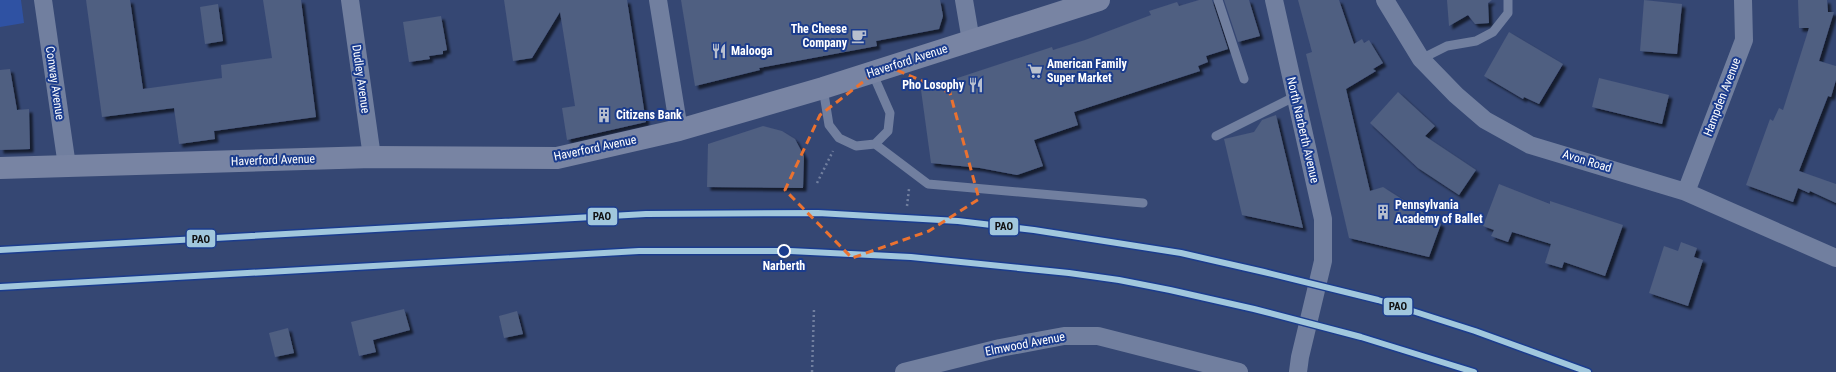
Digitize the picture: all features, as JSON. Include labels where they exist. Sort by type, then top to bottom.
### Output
[{"type":"street","name":"Conway Avenue","points":[[43,0],[67,166]]},
{"type":"street","name":"Dudley Avenue","points":[[350,0],[372,158]]},
{"type":"street","points":[[658,0],[679,130]]},
{"type":"street","points":[[964,0],[972,41]]},
{"type":"street","name":"Haverford Avenue","points":[[0,168],[372,158],[558,158],[679,130],[823,88],[1098,0]]},
{"type":"street","name":"North Narberth Avenue","points":[[1274,0],[1323,219],[1323,261],[1299,365]]},
{"type":"street","name":"Avon Road","points":[[1385,0],[1421,59],[1456,95],[1485,120],[1530,145],[1686,192],[1836,258]]},
{"type":"street","name":"Hampden Avenue","points":[[1686,192],[1744,40],[1744,0]]},
{"type":"street","name":"Elmwood Avenue","points":[[904,372],[1000,348],[1064,336],[1098,336],[1239,372]]},
{"type":"lane","points":[[1218,0],[1244,79]]},
{"type":"lane","points":[[1421,59],[1447,46],[1476,41],[1493,32],[1508,14],[1508,0]]},
{"type":"lane","points":[[872,72],[890,113],[888,130],[876,144]]},
{"type":"lane","points":[[823,88],[829,124],[839,138],[856,146],[876,144],[928,184],[1055,194],[1143,203]]},
{"type":"lane","points":[[1216,136],[1296,96]]},
{"type":"path","points":[[817,183],[839,138]]},
{"type":"path","points":[[907,206],[908,196]]},
{"type":"path","points":[[812,372],[814,309]]},
{"type":"highlighted area","points":[[885,65],[950,93],[979,199],[929,231],[852,258],[785,190],[820,115]]},
{"type":"shaded area","points":[[0,0],[21,0],[24,23],[0,27]]},
{"type":"building","points":[[86,0],[130,0],[143,89],[222,78],[221,65],[272,58],[263,0],[301,0],[316,117],[214,131],[215,139],[179,144],[174,108],[102,117]]},
{"type":"building","points":[[504,0],[627,0],[646,122],[567,140],[562,108],[575,106],[560,12],[532,58],[513,61]]},
{"type":"building","points":[[681,0],[940,0],[943,16],[939,29],[876,41],[877,46],[759,68],[760,70],[695,86]]},
{"type":"building","points":[[1199,0],[1212,0],[1228,49],[1206,56],[1208,62],[1198,66],[1200,71],[1074,112],[1078,125],[1034,140],[1043,166],[1017,175],[980,168],[931,163],[921,90],[1052,47],[1053,50],[1085,40],[1151,15],[1149,11],[1177,2],[1179,6]]},
{"type":"building","points":[[1224,0],[1249,0],[1260,36],[1238,42]]},
{"type":"building","points":[[1298,0],[1339,0],[1354,44],[1362,39],[1364,43],[1369,40],[1383,63],[1373,69],[1376,71],[1346,89],[1370,191],[1383,187],[1441,224],[1429,257],[1349,238],[1306,54],[1312,52]]},
{"type":"building","points":[[1447,0],[1492,0],[1488,3],[1489,23],[1475,24],[1468,15],[1449,26]]},
{"type":"building","points":[[1644,0],[1682,4],[1677,54],[1640,51]]},
{"type":"building","points":[[1798,0],[1827,0],[1828,12],[1834,12],[1819,61],[1836,66],[1836,80],[1831,97],[1828,96],[1799,171],[1836,184],[1836,203],[1810,191],[1809,193],[1798,188],[1793,202],[1746,185],[1770,119],[1773,121],[1779,108],[1783,110],[1809,28],[1799,28]]},
{"type":"building","points":[[218,4],[223,41],[205,44],[200,7]]},
{"type":"building","points":[[441,16],[447,50],[443,51],[443,54],[429,56],[430,59],[409,62],[403,22]]},
{"type":"building","points":[[1509,32],[1563,64],[1539,104],[1524,97],[1523,99],[1484,76]]},
{"type":"building","points":[[10,69],[17,110],[29,109],[30,149],[0,150],[0,70]]},
{"type":"building","points":[[1599,78],[1669,95],[1662,124],[1592,107]]},
{"type":"building","points":[[1398,92],[1435,126],[1425,136],[1476,170],[1459,195],[1418,168],[1370,123]]},
{"type":"building","points":[[1276,115],[1303,228],[1242,215],[1224,139],[1254,132],[1262,120]]},
{"type":"building","points":[[763,126],[782,131],[795,139],[804,156],[803,188],[707,187],[708,144]]},
{"type":"building","points":[[1499,184],[1550,204],[1550,201],[1623,225],[1605,276],[1564,262],[1562,268],[1545,263],[1551,244],[1512,232],[1508,242],[1491,236],[1494,230],[1483,226]]},
{"type":"building","points":[[1681,242],[1697,248],[1694,257],[1703,260],[1688,306],[1649,293],[1664,246],[1678,251]]},
{"type":"building","points":[[404,309],[410,330],[373,340],[376,352],[359,356],[351,322]]},
{"type":"building","points":[[517,311],[523,334],[504,338],[499,316]]},
{"type":"building","points":[[288,328],[294,353],[275,357],[269,333]]},
{"type":"transit line","name":"PAO","points":[[0,250],[646,214],[818,213],[958,221],[1034,230],[1181,253],[1264,272],[1378,300],[1475,331],[1588,372]]},
{"type":"transit line","name":"PAO","points":[[0,287],[639,251],[790,251],[911,257],[1069,273],[1119,280],[1170,290],[1254,309],[1361,337],[1474,372]]},
{"type":"place","name":"The Cheese Company","points":[[859,36]]},
{"type":"place","name":"Malooga","points":[[719,51]]},
{"type":"place","name":"American Family Super Market","points":[[1035,71]]},
{"type":"place","name":"Pho Losophy","points":[[976,85]]},
{"type":"place","name":"Citizens Bank","points":[[604,115]]},
{"type":"place","name":"Pennsylvania Academy of Ballet","points":[[1383,212]]},
{"type":"place","name":"Narberth","points":[[784,251]]}]
